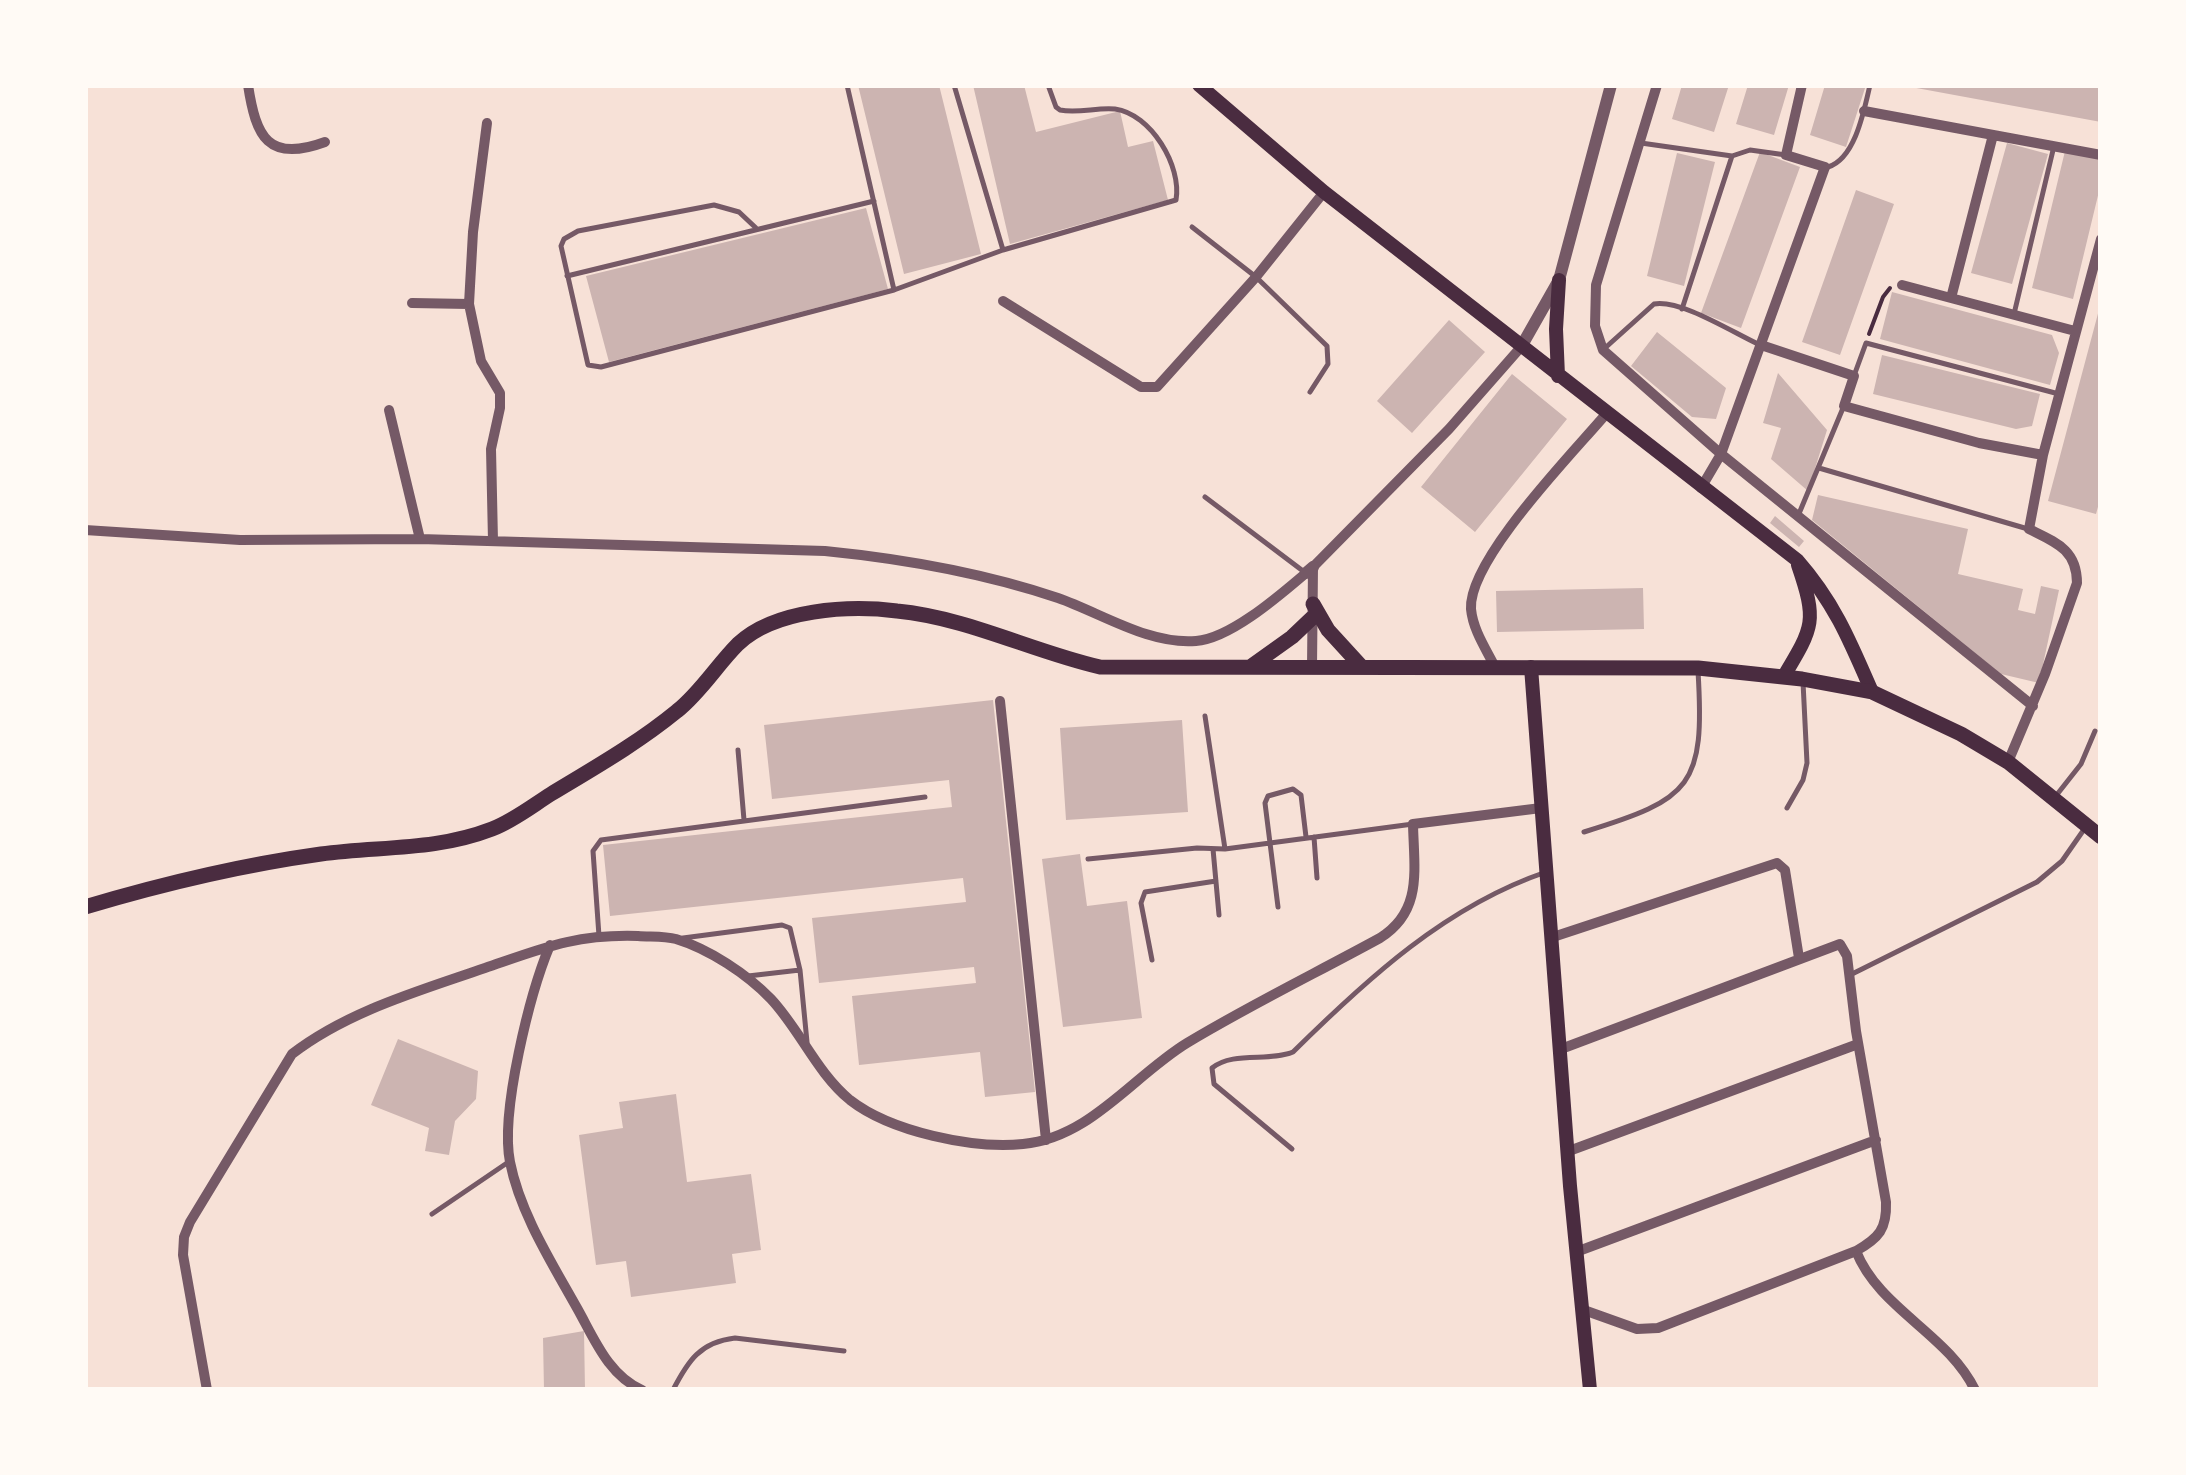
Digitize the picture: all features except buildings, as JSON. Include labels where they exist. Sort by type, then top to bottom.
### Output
[{"type":"main road","points":[[1199,85],[1324,192],[1797,560],[1840,618],[1872,692]]},
{"type":"main road","points":[[1558,376],[1559,280]]},
{"type":"main road","points":[[1784,676],[1803,644],[1812,615],[1797,560]]},
{"type":"main road","points":[[85,907],[174,883],[324,854],[456,842],[498,826],[648,734],[682,707],[742,640],[810,612],[851,608],[925,614],[968,624],[1100,667],[1698,668],[1802,678],[1872,692],[1961,734],[2008,762],[2101,837]]},
{"type":"main road","points":[[1250,668],[1292,637],[1312,611],[1360,665]]},
{"type":"main road","points":[[1531,667],[1550,938],[1590,1390]]},
{"type":"street","points":[[248,85],[257,130],[268,142],[279,149],[294,150],[325,142]]},
{"type":"street","points":[[85,530],[240,540],[420,538],[825,551],[937,564],[1058,598],[1181,641],[1212,638],[1263,606],[1309,570],[1449,429],[1521,347],[1559,280],[1610,85]]},
{"type":"street","points":[[1657,85],[1596,285],[1594,326],[1603,350],[1721,454],[2033,706]]},
{"type":"street","points":[[1701,488],[1721,454],[1825,166],[1786,155],[1802,85]]},
{"type":"street","points":[[1864,111],[2101,155]]},
{"type":"street","points":[[487,123],[473,232],[470,304],[481,361],[500,393],[491,449],[493,541]]},
{"type":"street","points":[[1951,298],[1994,135]]},
{"type":"street","points":[[1003,301],[1141,387],[1156,387],[1256,277],[1324,192]]},
{"type":"street","points":[[2008,762],[2033,706],[2077,582],[2077,568],[2067,548],[2029,529],[2043,455],[2101,239]]},
{"type":"street","points":[[1902,285],[2075,331]]},
{"type":"street","points":[[412,302],[470,304]]},
{"type":"street","points":[[1761,345],[1854,376],[1844,406],[1979,443],[2043,455]]},
{"type":"street","points":[[388,410],[420,538]]},
{"type":"street","points":[[1495,667],[1471,612],[1478,579],[1496,547],[1606,414]]},
{"type":"street","points":[[1309,570],[1312,667]]},
{"type":"street","points":[[1000,701],[1046,1140]]},
{"type":"street","points":[[206,1390],[185,1271],[184,1237],[190,1222],[284,1064],[307,1043],[386,1004],[570,939],[675,938],[744,976],[772,1000],[850,1100],[954,1142],[986,1146],[1046,1140],[1085,1122],[1186,1044],[1380,938],[1403,921],[1411,899],[1413,824],[1541,808]]},
{"type":"street","points":[[1550,938],[1777,863],[1785,870],[1799,958]]},
{"type":"street","points":[[1561,1049],[1840,944],[1847,956],[1887,1218],[1881,1234],[1856,1251],[1658,1328],[1636,1329],[1581,1309]]},
{"type":"street","points":[[550,945],[534,983],[514,1088],[507,1135],[510,1162],[516,1185],[550,1261],[602,1352],[618,1374],[642,1390]]},
{"type":"street","points":[[1569,1151],[1858,1044]]},
{"type":"street","points":[[1576,1252],[1876,1140]]},
{"type":"street","points":[[1856,1251],[1872,1280],[1960,1367],[1975,1390]]},
{"type":"lane","points":[[846,85],[894,290]]},
{"type":"lane","points":[[954,85],[1003,250]]},
{"type":"lane","points":[[756,228],[739,212],[714,205],[578,231],[564,239],[561,246],[588,365],[595,368],[894,290],[1003,250],[1172,203],[1178,196],[1167,149],[1160,140],[1121,111],[1060,110],[1048,85]]},
{"type":"lane","points":[[1825,166],[1834,166],[1844,158],[1864,111],[1870,85]]},
{"type":"lane","points":[[1638,143],[1732,156],[1750,150],[1786,155]]},
{"type":"lane","points":[[2014,314],[2054,146]]},
{"type":"lane","points":[[1682,308],[1732,156]]},
{"type":"lane","points":[[567,276],[874,201]]},
{"type":"lane","points":[[1192,226],[1256,277],[1328,346],[1328,364],[1310,392]]},
{"type":"lane","points":[[1603,350],[1654,304],[1668,303],[1761,345]]},
{"type":"lane","points":[[1854,376],[1866,343],[2059,394]]},
{"type":"lane","points":[[1798,516],[1844,406]]},
{"type":"lane","points":[[1819,468],[2029,529]]},
{"type":"lane","points":[[1205,497],[1309,570]]},
{"type":"lane","points":[[1584,832],[1658,806],[1680,791],[1694,766],[1701,737],[1698,668]]},
{"type":"lane","points":[[1787,808],[1803,780],[1807,763],[1802,678]]},
{"type":"lane","points":[[1205,716],[1225,849]]},
{"type":"lane","points":[[2054,799],[2081,764],[2095,730]]},
{"type":"lane","points":[[738,750],[744,820]]},
{"type":"lane","points":[[1278,907],[1266,799],[1273,793],[1293,789],[1303,799],[1317,878]]},
{"type":"lane","points":[[599,936],[593,852],[601,840],[924,797]]},
{"type":"lane","points":[[1088,858],[1225,849],[1413,824]]},
{"type":"lane","points":[[1848,976],[2037,882],[2062,860],[2086,826]]},
{"type":"lane","points":[[1213,848],[1218,915]]},
{"type":"lane","points":[[1292,1149],[1214,1084],[1212,1068],[1224,1060],[1278,1057],[1294,1052],[1375,974],[1430,932],[1494,892],[1546,872]]},
{"type":"lane","points":[[1152,960],[1141,903],[1145,892],[1216,881]]},
{"type":"lane","points":[[675,938],[782,925],[793,934],[808,1050]]},
{"type":"lane","points":[[744,976],[800,970]]},
{"type":"lane","points":[[432,1214],[510,1162]]},
{"type":"lane","points":[[673,1390],[695,1353],[720,1340],[735,1338],[844,1351]]},
{"type":"path","points":[[1866,343],[1883,296],[1889,289],[1902,285]]}]
